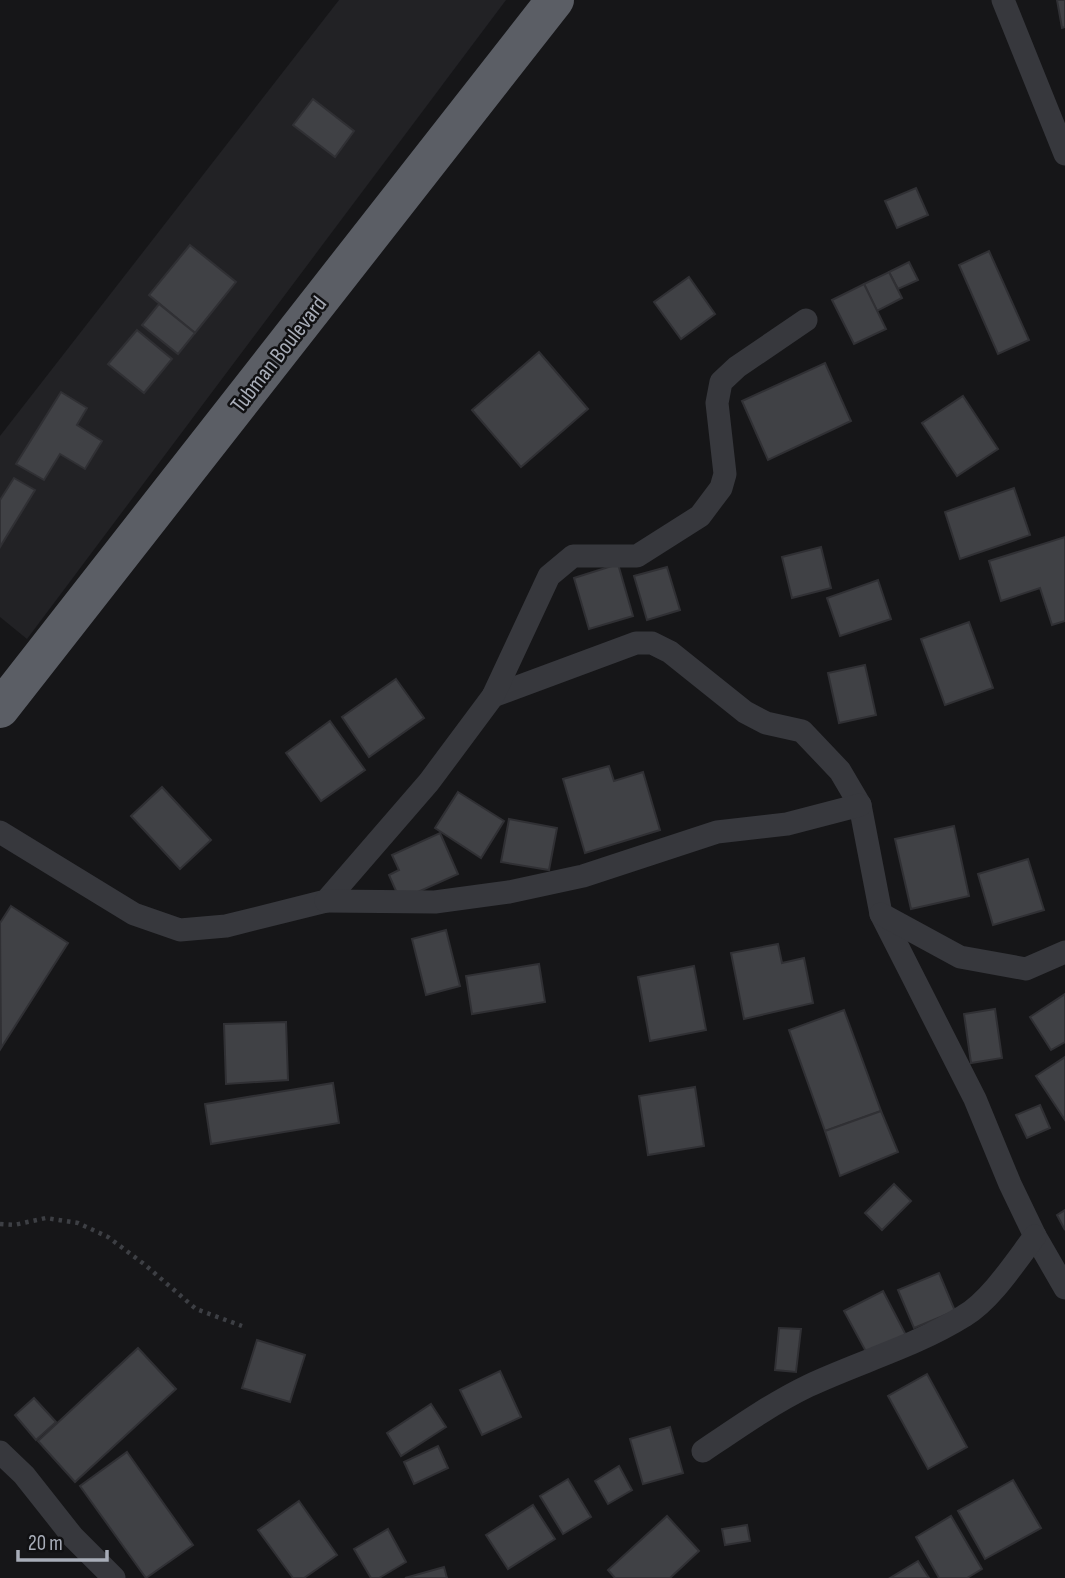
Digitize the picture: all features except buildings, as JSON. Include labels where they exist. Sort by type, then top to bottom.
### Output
[{"type":"highway","name":"Tubman Boulevard","points":[[0,709],[555,0]]},
{"type":"street","points":[[1003,0],[1065,154]]},
{"type":"street","points":[[326,901],[429,782],[493,696],[549,576],[573,556],[637,556],[700,516],[721,488],[725,474],[717,403],[721,382],[806,320]]},
{"type":"street","points":[[493,696],[636,643],[652,643],[670,652],[745,712],[766,723],[802,731],[840,771],[860,805],[881,914],[975,1099],[1035,1236],[1065,1288]]},
{"type":"street","points":[[0,832],[134,914],[180,929],[226,926],[326,901],[435,902],[509,892],[583,876],[717,832],[787,824],[860,805]]},
{"type":"street","points":[[881,914],[960,957],[1026,969],[1065,952]]},
{"type":"street","points":[[704,1451],[762,1411],[808,1386],[907,1345],[966,1315],[995,1288],[1035,1236]]},
{"type":"street","points":[[0,1452],[24,1475],[74,1537],[114,1578]]},
{"type":"path","points":[[0,1224],[14,1225],[46,1218],[78,1223],[108,1237],[144,1264],[195,1309],[242,1326]]},
{"type":"shaded area","points":[[339,0],[506,0],[27,639],[0,617],[0,436]]}]
